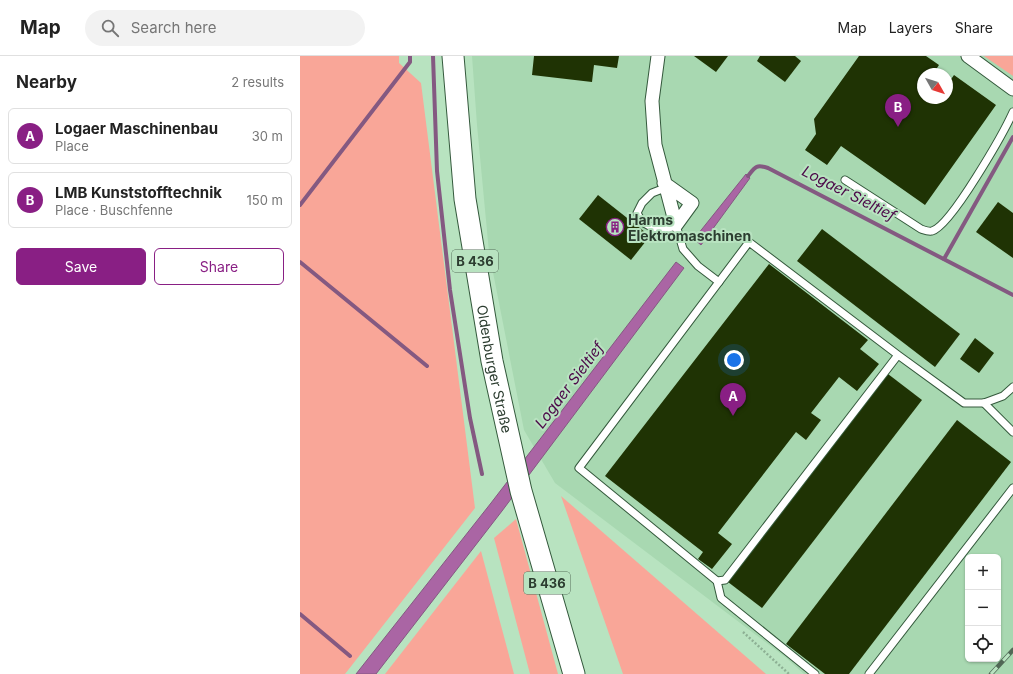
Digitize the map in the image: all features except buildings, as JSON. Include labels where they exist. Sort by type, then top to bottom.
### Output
[{"type":"main road","name":"Oldenburger Straße","points":[[453,56],[465,199],[492,361],[522,491],[574,674]]},
{"type":"street","points":[[658,56],[652,101],[654,145],[664,186],[676,225]]},
{"type":"street","points":[[968,56],[1013,89]]},
{"type":"street","points":[[664,186],[692,203],[676,225]]},
{"type":"lane","points":[[845,180],[921,229],[931,231],[936,229],[945,221],[965,194],[996,144],[1013,112]]},
{"type":"lane","points":[[664,186],[652,193],[642,203],[637,213],[642,222],[655,229],[666,230],[676,225],[683,249],[698,266],[719,282]]},
{"type":"lane","points":[[815,674],[721,598],[717,581],[579,468],[749,242],[964,403],[984,403],[1003,396],[1013,387]]},
{"type":"lane","points":[[717,581],[725,580],[898,355]]},
{"type":"lane","points":[[984,403],[1013,432]]},
{"type":"lane","points":[[869,674],[1013,488]]},
{"type":"path","points":[[744,632],[789,674]]},
{"type":"shaded area","points":[[300,56],[399,56],[399,63],[421,83],[475,508],[345,674],[300,674]]},
{"type":"shaded area","points":[[472,56],[1013,56],[1013,674],[804,674],[785,657],[555,483],[524,430],[489,252]]},
{"type":"shaded area","points":[[984,56],[1013,56],[1013,76]]},
{"type":"shaded area","points":[[746,174],[750,178],[701,245],[694,239]]},
{"type":"shaded area","points":[[676,262],[684,268],[502,511],[376,674],[356,674],[491,503]]},
{"type":"shaded area","points":[[561,496],[766,674],[623,674]]},
{"type":"shaded area","points":[[516,519],[558,674],[530,674],[494,538]]},
{"type":"shaded area","points":[[481,551],[514,674],[385,674]]},
{"type":"waterway","points":[[300,205],[410,62],[410,56]]},
{"type":"waterway","points":[[433,56],[437,171],[450,290],[470,418],[482,474]]},
{"type":"waterway","points":[[944,259],[1013,137]]},
{"type":"waterway","name":"Logaer Sieltief","points":[[748,176],[752,170],[758,166],[768,168],[1013,295]]},
{"type":"waterway","points":[[300,262],[427,366]]},
{"type":"waterway","points":[[300,614],[350,656]]},
{"type":"railway","points":[[991,674],[1013,650]]},
{"type":"place","name":"LMB Kunststofftechnik","points":[[898,127]]},
{"type":"place","name":"Harms Elektromaschinen","points":[[615,227]]},
{"type":"place","name":"Logaer Maschinenbau","points":[[733,416]]}]
